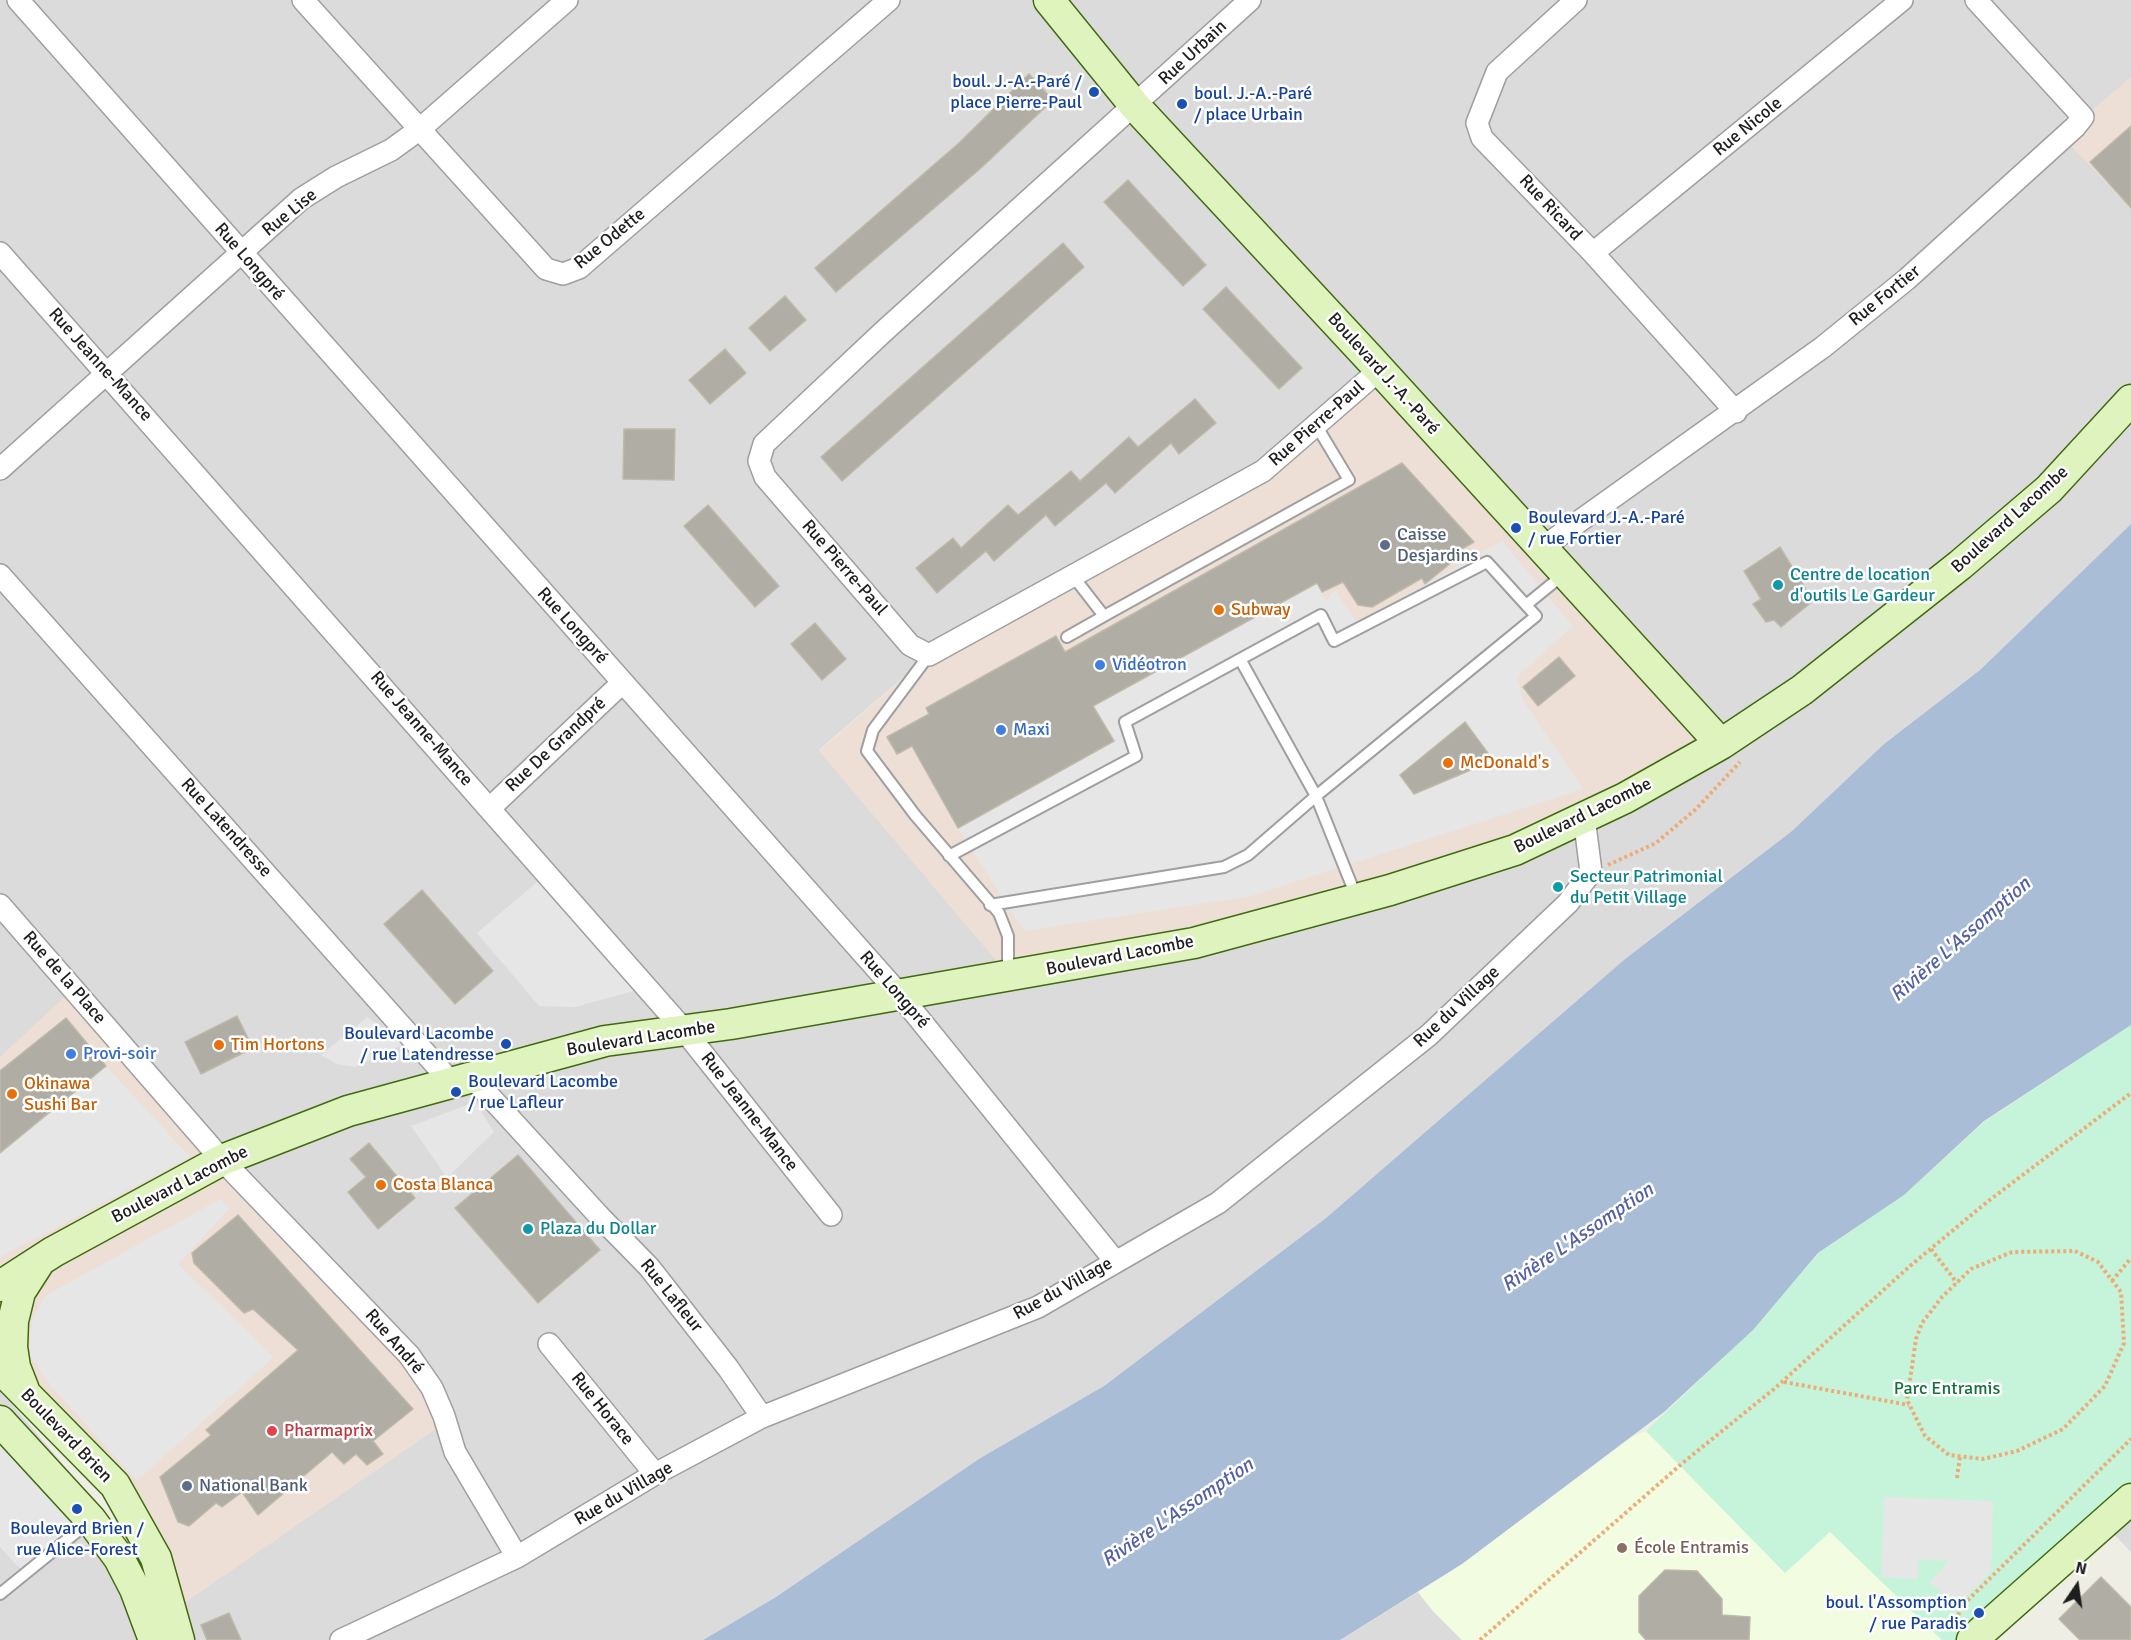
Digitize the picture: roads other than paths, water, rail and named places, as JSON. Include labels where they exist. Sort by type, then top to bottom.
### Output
[{"type":"main road","name":"Boulevard J.-A.-Paré","points":[[1049,0],[1136,106],[1721,744]]},
{"type":"main road","name":"Boulevard Lacombe","points":[[0,1286],[39,1261],[222,1160],[348,1111],[605,1041],[900,995],[1194,943],[1358,899],[1515,850],[1625,798],[1721,744],[1802,690],[1969,557],[2049,489],[2131,400]]},
{"type":"main road","points":[[26,1395],[15,1367],[12,1347],[13,1321],[20,1292],[39,1261]]},
{"type":"main road","name":"Boulevard Brien","points":[[0,1368],[114,1485],[156,1558],[179,1640]]},
{"type":"main road","name":"Boulevard Brien","points":[[0,1421],[91,1520],[119,1558],[130,1579],[154,1640]]},
{"type":"main road","points":[[1964,1635],[2131,1499]]},
{"type":"street","name":"Rue Longpré","points":[[18,0],[900,995],[1115,1261]]},
{"type":"street","name":"Rue Odette","points":[[303,0],[546,268],[563,274],[579,268],[889,0]]},
{"type":"street","name":"Rue Lise","points":[[0,469],[301,199],[336,177],[391,150],[420,129],[567,0]]},
{"type":"street","name":"Rue Urbain","points":[[1136,106],[1250,0]]},
{"type":"street","name":"Rue Ricard","points":[[1576,0],[1497,72],[1477,123],[1482,138],[1593,253],[1736,412]]},
{"type":"street","name":"Rue Nicole","points":[[1593,253],[1902,0]]},
{"type":"street","name":"Rue Fortier","points":[[1542,548],[1736,412],[1907,279],[2075,127],[2083,117],[1976,0]]},
{"type":"street","name":"Rue Pierre-Paul","points":[[1136,106],[883,332],[764,444],[759,460],[765,477],[910,645],[929,655],[1263,471],[1369,379],[1377,369]]},
{"type":"street","name":"Rue Jeanne-Mance","points":[[0,253],[684,1030],[831,1215]]},
{"type":"street","name":"Rue Latendresse","points":[[0,575],[462,1079]]},
{"type":"street","name":"Rue De Grandpré","points":[[490,808],[622,683]]},
{"type":"street","name":"Rue du Village","points":[[341,1640],[517,1557],[655,1474],[762,1417],[1038,1307],[1218,1203],[1429,1035],[1568,903],[1591,872],[1584,817]]},
{"type":"street","name":"Rue de la Place","points":[[0,905],[222,1160]]},
{"type":"street","name":"Rue Lafleur","points":[[462,1079],[649,1267],[728,1368],[762,1417]]},
{"type":"street","name":"Rue André","points":[[222,1160],[410,1355],[432,1388],[444,1416],[455,1452],[517,1557]]},
{"type":"street","name":"Rue Horace","points":[[549,1344],[655,1474]]},
{"type":"lane","points":[[1067,637],[1349,480],[1316,425]]},
{"type":"lane","points":[[949,856],[1136,756],[1125,722],[1320,615],[1334,641],[1487,562],[1536,616],[1316,796],[1248,855],[1224,867],[990,905]]},
{"type":"lane","points":[[1526,605],[1564,573]]},
{"type":"lane","points":[[1072,576],[1104,616]]},
{"type":"lane","points":[[929,655],[873,730],[867,751],[949,856],[999,913],[1008,936],[1007,977]]},
{"type":"lane","points":[[1240,659],[1316,796],[1358,899]]},
{"type":"lane","points":[[0,1594],[91,1520]]},
{"type":"water","name":"Rivière L'Assomption","points":[[2131,524],[2131,1025],[1984,1121],[1904,1195],[1818,1253],[1753,1330],[1664,1412],[1462,1564],[1340,1640],[703,1640],[776,1597],[979,1459],[1104,1386],[1326,1218],[1625,959],[1792,831],[1884,744],[1980,670]]},
{"type":"place","name":"boul. J.-A.-Paré / place Pierre-Paul","points":[[1094,92]]},
{"type":"place","name":"boul. J.-A.-Paré / place Urbain","points":[[1182,104]]},
{"type":"place","name":"Boulevard J.-A.-Paré / rue Fortier","points":[[1516,528]]},
{"type":"place","name":"Caisse Desjardins","points":[[1385,545]]},
{"type":"place","name":"Centre de location d'outils Le Gardeur","points":[[1778,585]]},
{"type":"place","name":"Subway","points":[[1219,610]]},
{"type":"place","name":"Vidéotron","points":[[1100,665]]},
{"type":"place","name":"Maxi","points":[[1001,730]]},
{"type":"place","name":"McDonald's","points":[[1448,763]]},
{"type":"place","name":"Secteur Patrimonial du Petit Village","points":[[1558,887]]},
{"type":"place","name":"Boulevard Lacombe / rue Latendresse","points":[[506,1044]]},
{"type":"place","name":"Tim Hortons","points":[[219,1045]]},
{"type":"place","name":"Provi-soir","points":[[71,1054]]},
{"type":"place","name":"Boulevard Lacombe / rue Lafleur","points":[[456,1092]]},
{"type":"place","name":"Okinawa Sushi Bar","points":[[12,1094]]},
{"type":"place","name":"Costa Blanca","points":[[381,1185]]},
{"type":"place","name":"Plaza du Dollar","points":[[528,1229]]},
{"type":"place","name":"Pharmaprix","points":[[272,1431]]},
{"type":"place","name":"National Bank","points":[[187,1486]]},
{"type":"place","name":"Boulevard Brien / rue Alice-Forest","points":[[77,1509]]},
{"type":"place","name":"École Entramis","points":[[1622,1548]]},
{"type":"place","name":"boul. l'Assomption / rue Paradis","points":[[1979,1613]]},
{"type":"park label","name":"Parc Entramis","points":[[1947,1389]]}]
